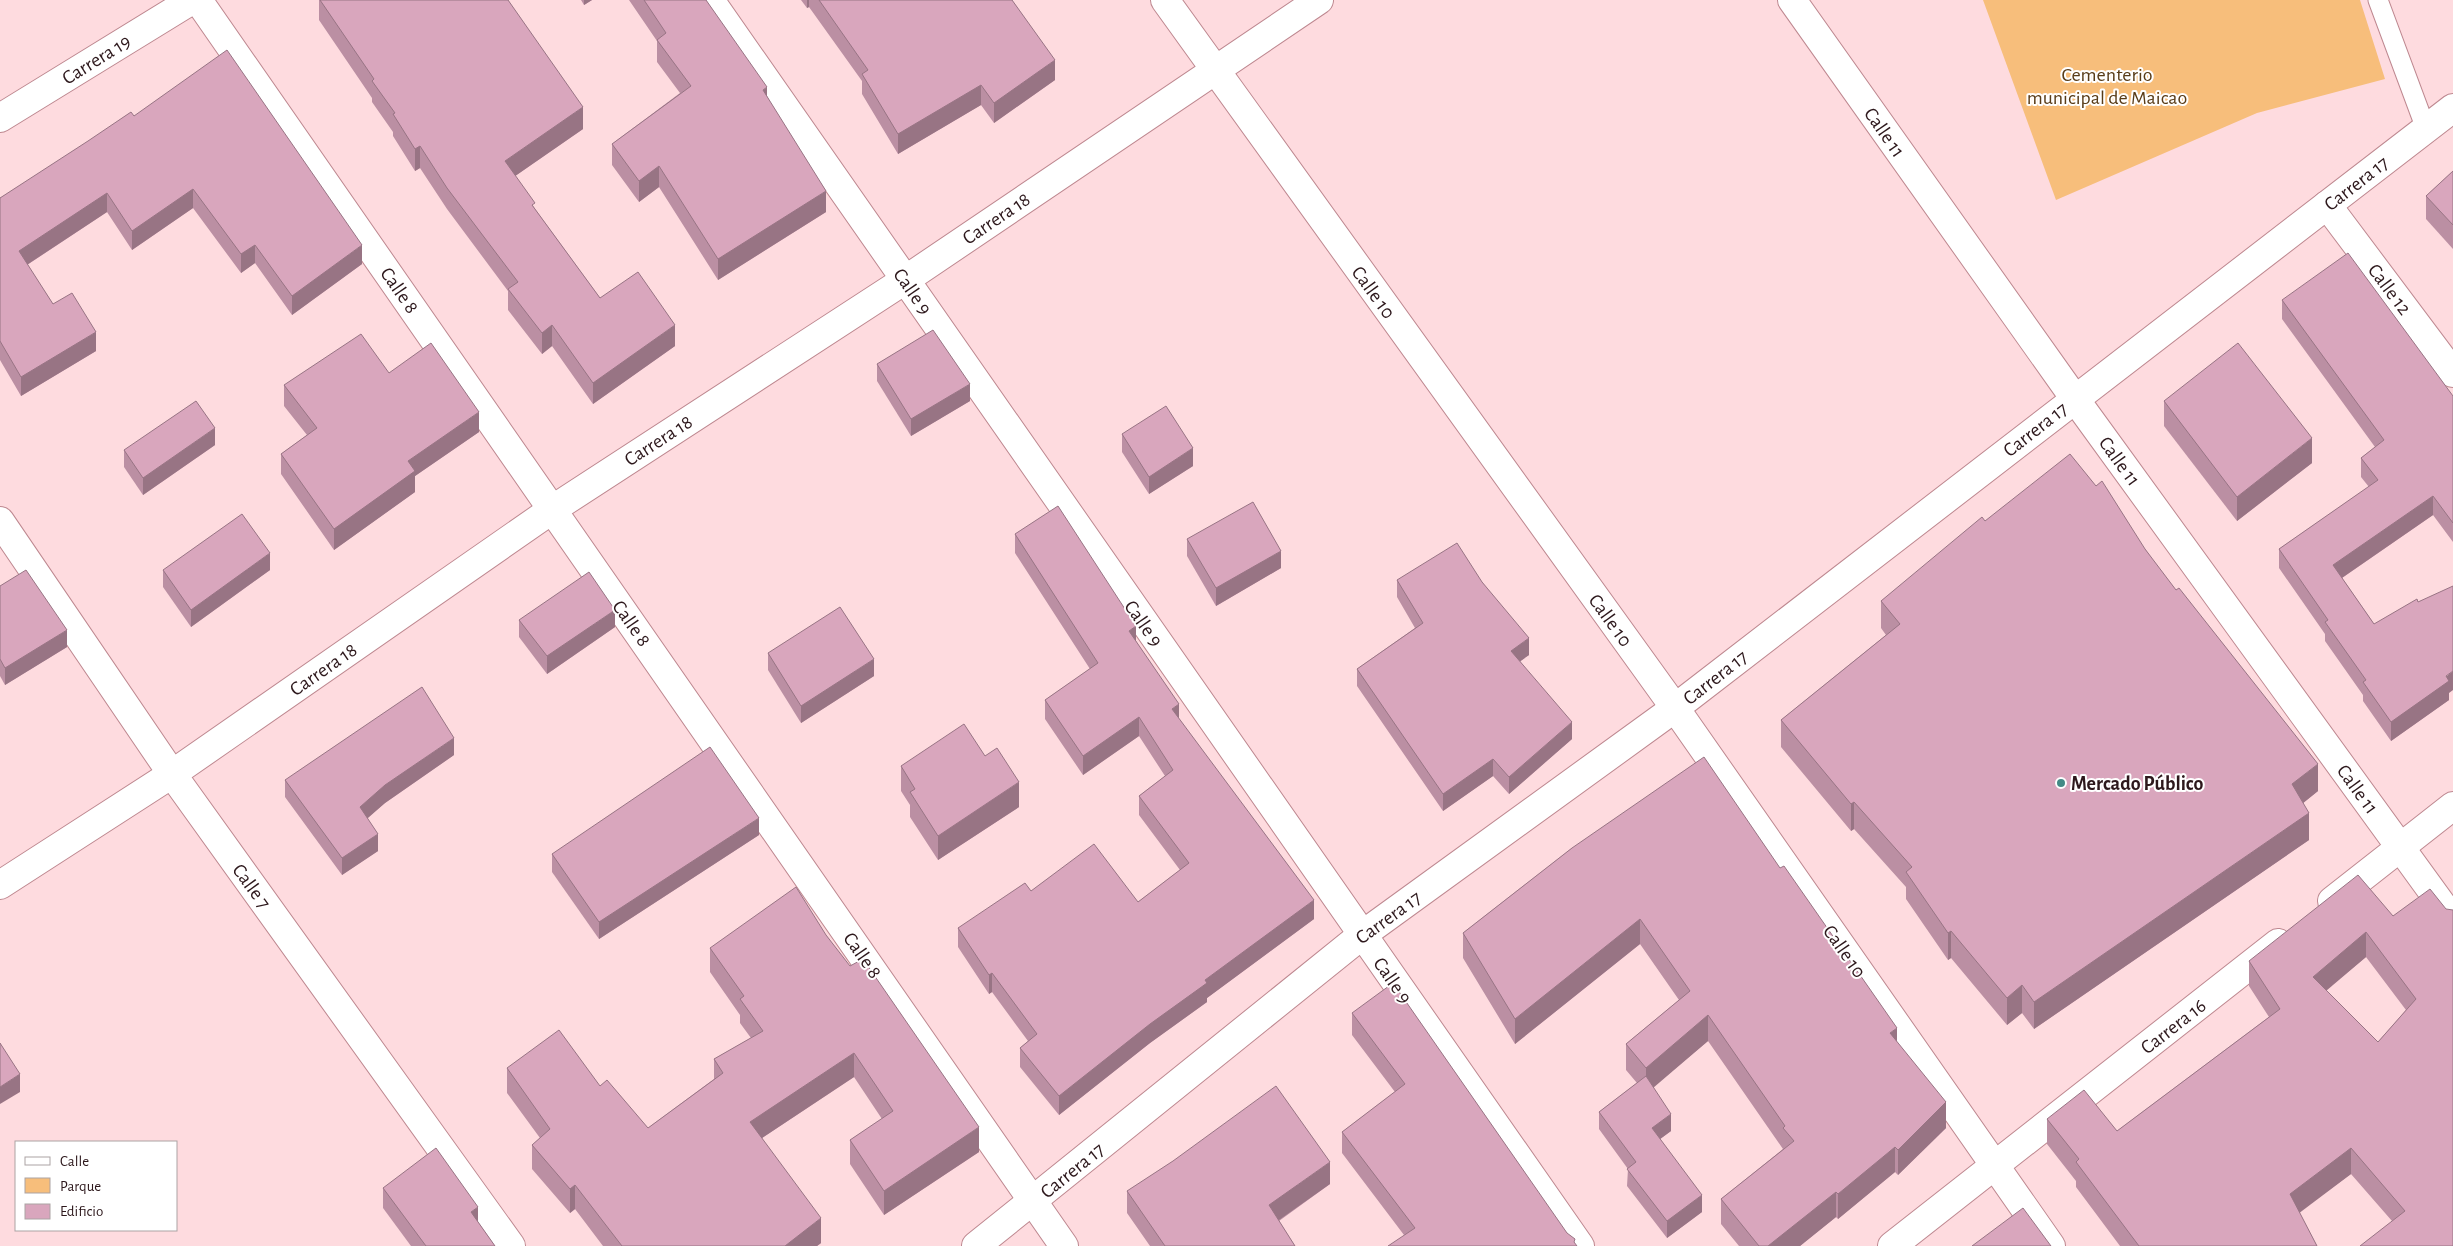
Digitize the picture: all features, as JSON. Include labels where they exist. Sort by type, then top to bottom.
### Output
[{"type":"street","name":"Carrera 19","points":[[0,118],[192,0]]},
{"type":"street","name":"Calle 8","points":[[198,0],[1064,1246]]},
{"type":"street","name":"Calle 9","points":[[710,0],[1580,1246]]},
{"type":"street","name":"Calle 10","points":[[1165,0],[1675,708],[2051,1246]]},
{"type":"street","name":"Carrera 18","points":[[0,885],[172,774],[553,509],[905,280],[1318,0]]},
{"type":"street","name":"Calle 11","points":[[1792,0],[2075,399],[2453,920]]},
{"type":"street","name":"Carrera 17","points":[[976,1246],[1362,935],[1675,708],[2453,108]]},
{"type":"street","name":"Calle 12","points":[[2327,206],[2453,373]]},
{"type":"street","name":"Calle 7","points":[[0,521],[172,774],[511,1246]]},
{"type":"street","name":"Carrera 16","points":[[1892,1246],[2453,806]]},
{"type":"lane","points":[[2378,0],[2426,129]]},
{"type":"green space","name":"Cementerio municipal de Maicao","points":[[1983,0],[2360,0],[2385,79],[2257,113],[2056,200]]},
{"type":"building","points":[[320,0],[508,0],[583,107],[505,161],[535,203],[532,205],[600,298],[638,272],[675,325],[593,383],[552,325],[542,333],[508,289],[518,282],[447,188],[420,146],[415,149],[393,114],[395,113],[372,81],[374,79]]},
{"type":"building","points":[[644,0],[706,0],[767,87],[763,90],[826,191],[718,259],[659,166],[639,181],[612,144],[691,86],[657,40],[666,33]]},
{"type":"building","points":[[819,0],[1012,0],[1055,60],[994,103],[981,85],[898,134],[862,74],[868,70]]},
{"type":"building","points":[[227,50],[362,245],[292,296],[255,245],[241,254],[193,189],[132,231],[107,193],[19,251],[53,304],[72,293],[96,332],[21,377],[0,341],[0,198],[131,112],[134,116]]},
{"type":"building","points":[[2453,171],[2453,225],[2426,196]]},
{"type":"building","points":[[2348,253],[2453,396],[2453,523],[2433,496],[2333,565],[2374,624],[2417,599],[2418,602],[2453,586],[2453,671],[2446,676],[2449,681],[2391,722],[2363,682],[2366,680],[2325,622],[2328,620],[2279,549],[2378,480],[2361,458],[2384,440],[2282,300]]},
{"type":"building","points":[[933,330],[970,384],[911,419],[877,364]]},
{"type":"building","points":[[361,334],[389,373],[431,343],[479,412],[408,461],[415,471],[334,529],[281,454],[317,428],[284,385]]},
{"type":"building","points":[[2238,343],[2312,438],[2237,497],[2164,401]]},
{"type":"building","points":[[196,401],[215,428],[143,478],[124,450]]},
{"type":"building","points":[[1166,406],[1193,448],[1149,477],[1122,434]]},
{"type":"building","name":"Mercado Público","points":[[2070,454],[2096,486],[2102,481],[2145,549],[2176,590],[2179,588],[2318,764],[2292,784],[2309,813],[2034,1002],[2022,985],[2007,998],[1951,931],[1948,933],[1906,872],[1912,867],[1854,802],[1851,804],[1781,720],[1900,624],[1881,601],[1982,517],[1985,521]]},
{"type":"building","points":[[1253,502],[1281,551],[1216,588],[1187,539]]},
{"type":"building","points":[[1058,506],[1136,626],[1129,631],[1179,704],[1172,709],[1314,900],[1205,980],[1207,983],[1150,1024],[1059,1096],[1020,1048],[1037,1034],[992,973],[989,975],[958,928],[1025,883],[1031,891],[1094,844],[1138,902],[1189,863],[1139,796],[1173,770],[1139,717],[1083,756],[1045,700],[1098,663],[1015,534]]},
{"type":"building","points":[[242,514],[270,553],[191,610],[163,570]]},
{"type":"building","points":[[1457,543],[1482,582],[1529,638],[1511,651],[1572,722],[1509,777],[1493,759],[1443,794],[1357,669],[1423,623],[1397,580]]},
{"type":"building","points":[[26,570],[67,630],[5,668],[0,659],[0,586]]},
{"type":"building","points":[[589,572],[615,610],[547,656],[519,620]]},
{"type":"building","points":[[840,607],[874,659],[801,706],[768,653]]},
{"type":"building","points":[[422,687],[454,738],[385,785],[360,807],[378,834],[342,858],[285,780]]},
{"type":"building","points":[[964,724],[985,756],[997,748],[1019,782],[938,836],[910,792],[915,789],[901,766]]},
{"type":"building","points":[[710,747],[759,818],[599,922],[552,854]]},
{"type":"building","points":[[1704,757],[1780,868],[1784,866],[1897,1028],[1890,1033],[1946,1102],[1898,1150],[1895,1147],[1838,1194],[1836,1192],[1768,1246],[1759,1246],[1721,1199],[1794,1141],[1783,1128],[1785,1126],[1708,1015],[1646,1068],[1626,1044],[1690,991],[1640,919],[1515,1019],[1463,933],[1572,848]]},
{"type":"building","points":[[2358,875],[2393,916],[2430,889],[2446,909],[2453,910],[2453,1246],[2360,1246],[2405,1211],[2351,1148],[2290,1194],[2317,1246],[2139,1246],[2076,1162],[2079,1159],[2047,1119],[2084,1090],[2117,1131],[2280,1009],[2249,961]],"holes":[[[2366,932],[2416,999],[2378,1042],[2313,977]]]},
{"type":"building","points":[[796,887],[826,935],[850,966],[863,959],[979,1127],[884,1191],[850,1140],[893,1111],[854,1053],[750,1122],[821,1218],[785,1246],[622,1246],[575,1185],[570,1189],[532,1145],[550,1129],[507,1068],[559,1030],[600,1086],[607,1080],[648,1128],[723,1073],[714,1059],[763,1031],[740,999],[744,996],[710,948]]},
{"type":"building","points":[[1393,983],[1567,1233],[1575,1239],[1574,1242],[1577,1246],[1388,1246],[1415,1228],[1342,1132],[1405,1084],[1352,1013]]},
{"type":"building","points":[[0,1043],[20,1074],[0,1087]]},
{"type":"building","points":[[1646,1076],[1671,1114],[1652,1128],[1702,1195],[1667,1221],[1627,1169],[1636,1162],[1599,1112]]},
{"type":"building","points":[[1276,1086],[1330,1162],[1269,1205],[1295,1246],[1165,1246],[1127,1191],[1173,1161]]},
{"type":"building","points":[[436,1148],[478,1207],[471,1212],[495,1246],[426,1246],[383,1188]]},
{"type":"building","points":[[2023,1208],[2051,1246],[1972,1246]]},
{"type":"place","name":"Mercado Público","points":[[2061,783]]}]
